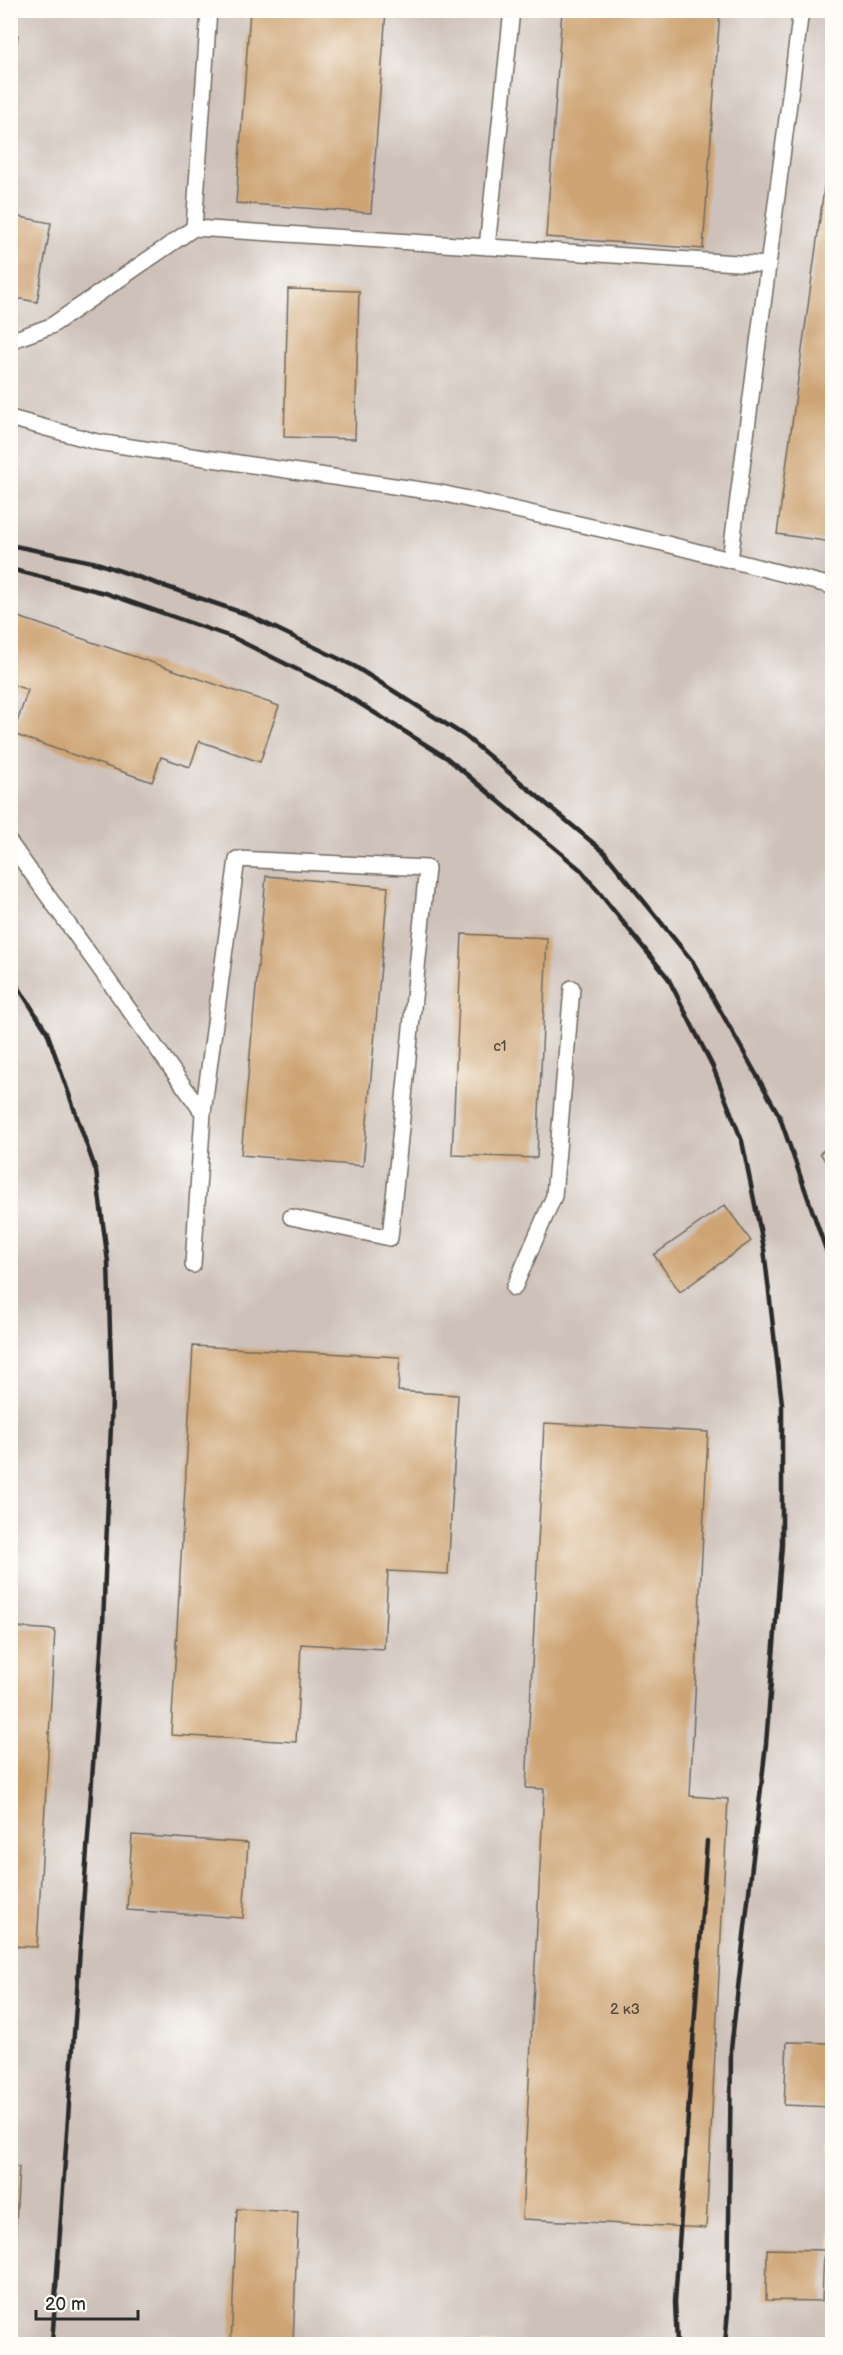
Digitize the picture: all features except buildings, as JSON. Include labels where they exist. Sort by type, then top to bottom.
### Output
[{"type":"lane","points":[[194,228],[209,10]]},
{"type":"lane","points":[[487,247],[512,10]]},
{"type":"lane","points":[[730,560],[801,10]]},
{"type":"lane","points":[[10,341],[51,326],[194,228],[768,265]]},
{"type":"lane","points":[[10,418],[97,442],[441,493],[832,586]]},
{"type":"lane","points":[[10,843],[203,1113]]},
{"type":"lane","points":[[193,1264],[203,1113],[237,859],[427,868],[390,1238],[291,1217]]},
{"type":"lane","points":[[514,1288],[554,1196],[572,988]]},
{"type":"shaded area","points":[[11,11],[832,11],[832,2344],[11,2344]]},
{"type":"railway","points":[[10,545],[97,563],[246,614],[354,666],[465,736],[604,852],[693,962],[779,1115],[832,1267]]},
{"type":"railway","points":[[10,569],[105,593],[234,638],[338,690],[447,758],[581,870],[668,978],[713,1067],[742,1141],[764,1249],[782,1404],[782,1545],[766,1744],[731,2049],[728,2311],[725,2344]]},
{"type":"railway","points":[[10,974],[47,1032],[96,1171],[108,1262],[112,1400],[103,1624],[52,2344]]},
{"type":"railway","points":[[677,2344],[675,2302],[707,1841]]}]
